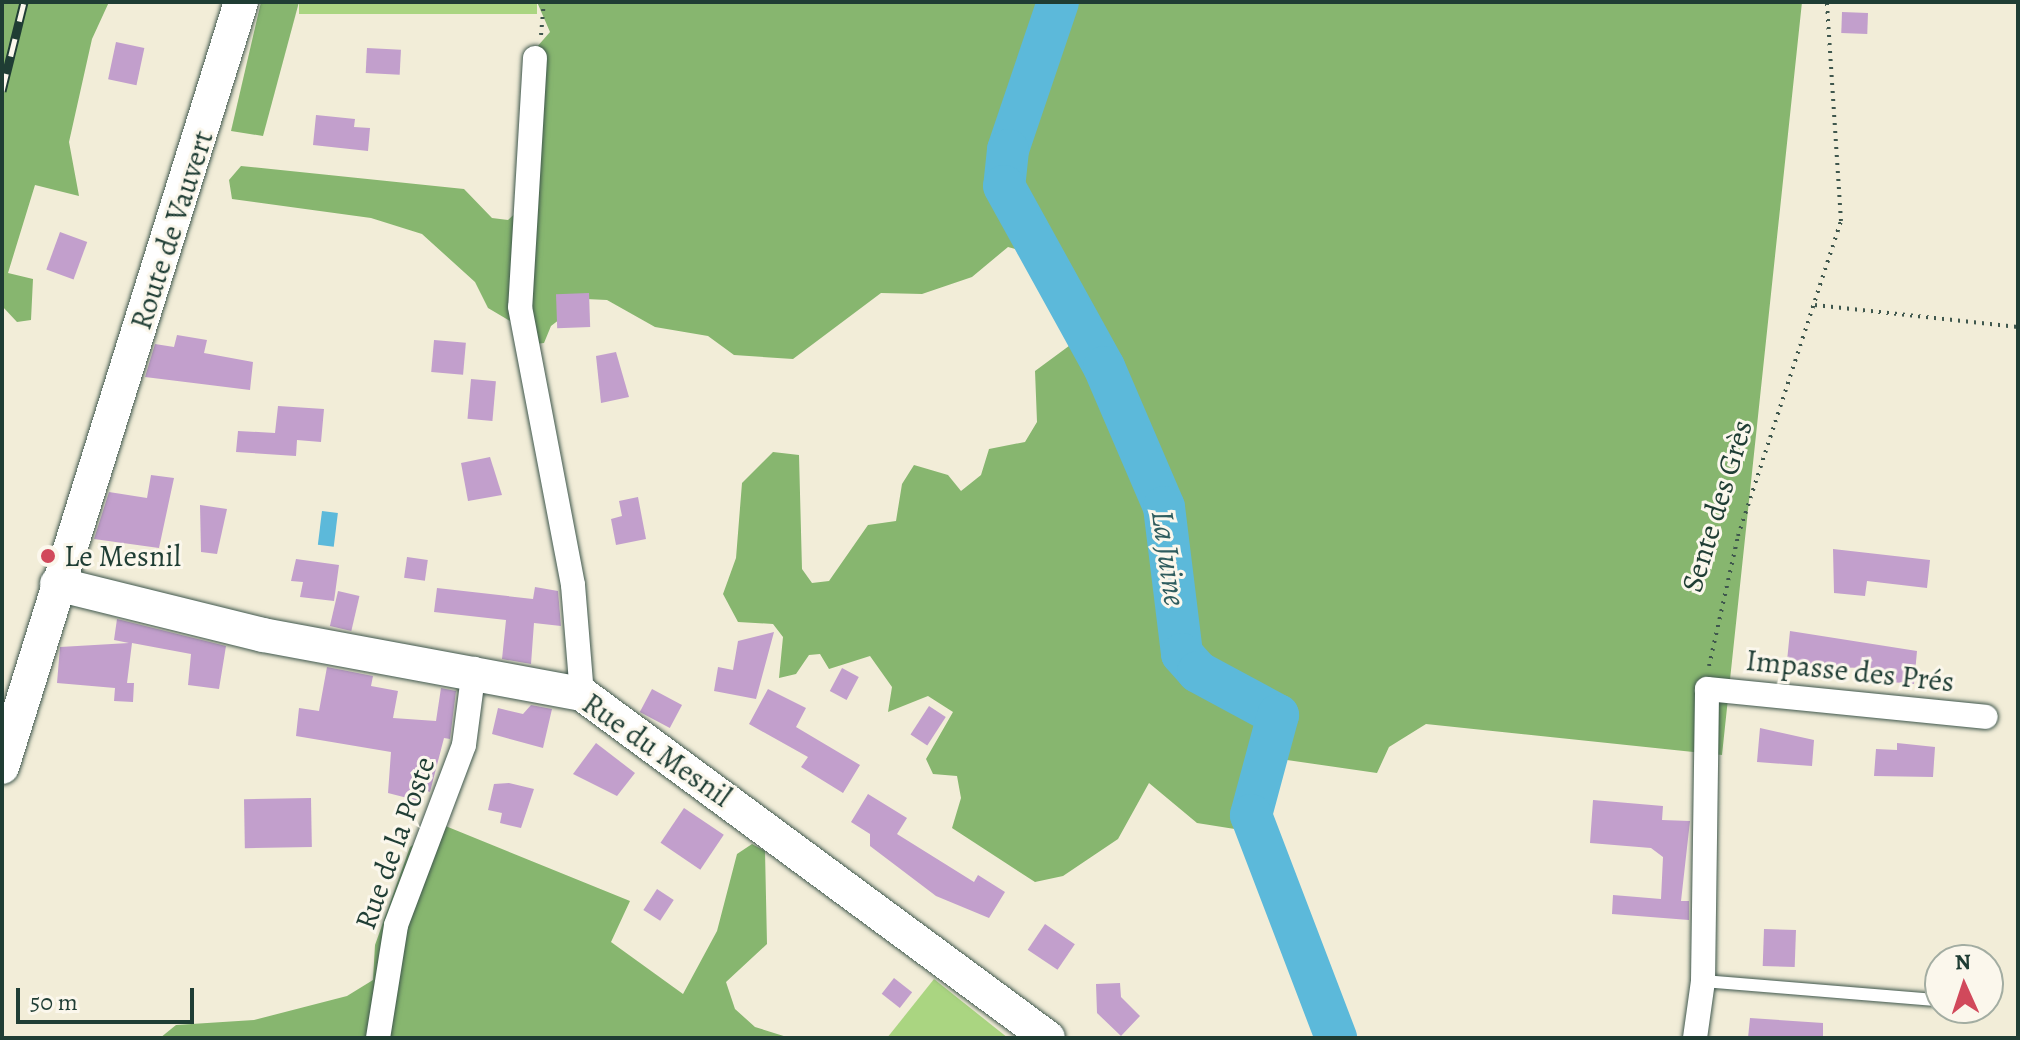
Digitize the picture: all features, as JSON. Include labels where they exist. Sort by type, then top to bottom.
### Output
[{"type":"street","name":"Route de Vauvert","points":[[2,767],[241,2]]},
{"type":"street","points":[[535,58],[520,307],[573,585],[582,694]]},
{"type":"street","name":"Rue du Mesnil","points":[[57,584],[263,635],[474,669],[582,694],[1048,1038]]},
{"type":"street","name":"Rue de la Poste","points":[[378,1038],[396,925],[464,745],[474,669]]},
{"type":"street","points":[[1695,1038],[1703,981],[1707,689]]},
{"type":"street","name":"Impasse des Prés","points":[[1707,689],[1986,717]]},
{"type":"lane","points":[[1703,981],[1924,999]]},
{"type":"path","points":[[535,58],[544,2]]},
{"type":"path","name":"Sente des Grès","points":[[1707,689],[1738,536],[1841,221],[1827,2]]},
{"type":"path","points":[[1815,305],[2018,327]]},
{"type":"green space","points":[[2,2],[109,2],[92,39],[69,142],[79,196],[35,185],[8,273],[33,279],[31,320],[17,322],[2,306]]},
{"type":"green space","points":[[261,2],[299,2],[263,136],[231,131]]},
{"type":"green space","points":[[299,2],[537,2],[537,14],[299,14]]},
{"type":"green space","points":[[537,2],[1802,2],[1722,755],[1426,724],[1389,747],[1377,773],[1280,759],[1267,814],[1241,830],[1197,823],[1149,783],[1118,839],[1063,876],[1035,882],[952,828],[961,798],[957,776],[933,774],[926,759],[953,712],[928,696],[888,712],[892,687],[870,656],[829,669],[820,654],[809,655],[796,674],[779,678],[783,637],[773,624],[738,622],[723,594],[736,558],[742,483],[773,452],[799,455],[802,569],[812,583],[829,581],[868,525],[896,521],[902,484],[914,465],[948,475],[961,491],[981,475],[989,449],[1025,442],[1037,422],[1035,371],[1092,329],[1085,291],[1054,260],[1008,247],[972,277],[922,294],[881,293],[793,359],[734,355],[708,336],[655,327],[607,300],[586,299],[551,326],[544,343],[527,345],[517,325],[488,308],[475,282],[422,234],[371,218],[232,199],[229,180],[241,166],[464,189],[492,218],[508,220],[523,206],[536,48],[550,32]]},
{"type":"green space","points":[[443,825],[630,901],[611,942],[683,994],[717,931],[737,854],[752,844],[765,851],[767,944],[726,982],[735,1009],[755,1027],[790,1038],[160,1038],[176,1025],[254,1020],[347,996],[373,980],[375,945],[410,847]]},
{"type":"green space","points":[[934,979],[1008,1038],[887,1038]]},
{"type":"water","points":[[322,511],[338,513],[334,547],[318,545]]},
{"type":"building","points":[[1842,12],[1868,13],[1867,34],[1841,33]]},
{"type":"building","points":[[116,42],[144,48],[136,85],[108,79]]},
{"type":"building","points":[[367,48],[401,50],[400,75],[366,73]]},
{"type":"building","points":[[316,115],[355,119],[354,127],[370,128],[368,151],[313,145]]},
{"type":"building","points":[[60,232],[87,242],[74,280],[46,270]]},
{"type":"building","points":[[589,293],[590,327],[557,328],[556,294]]},
{"type":"building","points":[[177,335],[207,340],[204,353],[253,362],[250,390],[145,377],[155,344],[174,347]]},
{"type":"building","points":[[434,340],[466,343],[463,375],[431,372]]},
{"type":"building","points":[[616,352],[629,397],[601,403],[596,356]]},
{"type":"building","points":[[471,379],[496,381],[492,421],[468,419]]},
{"type":"building","points":[[278,406],[324,409],[321,442],[297,440],[296,456],[236,452],[238,431],[275,433]]},
{"type":"building","points":[[490,457],[502,495],[468,501],[461,463]]},
{"type":"building","points":[[151,475],[174,478],[159,548],[94,539],[109,492],[147,498]]},
{"type":"building","points":[[638,497],[646,539],[616,545],[611,519],[622,516],[619,501]]},
{"type":"building","points":[[200,505],[227,509],[217,554],[201,552]]},
{"type":"building","points":[[1833,549],[1930,560],[1927,588],[1867,581],[1865,596],[1834,593]]},
{"type":"building","points":[[407,557],[428,560],[425,581],[404,578]]},
{"type":"building","points":[[296,559],[339,565],[334,601],[300,597],[303,582],[291,581]]},
{"type":"building","points":[[535,587],[558,591],[561,626],[534,623],[531,664],[502,659],[506,620],[434,612],[437,588],[533,599]]},
{"type":"building","points":[[338,591],[359,596],[351,631],[330,626]]},
{"type":"building","points":[[117,619],[226,646],[219,689],[188,685],[191,654],[132,643],[127,683],[134,683],[133,702],[114,701],[115,688],[57,683],[60,647],[129,643],[114,640]]},
{"type":"building","points":[[1790,631],[1917,651],[1914,684],[1891,682],[1878,668],[1796,667],[1787,661]]},
{"type":"building","points":[[774,632],[756,699],[714,691],[718,667],[733,670],[738,641]]},
{"type":"building","points":[[327,667],[373,676],[371,686],[398,691],[393,718],[436,721],[441,688],[456,691],[450,739],[444,738],[430,792],[421,789],[419,801],[388,793],[391,752],[296,736],[299,708],[319,711]]},
{"type":"building","points":[[842,668],[859,677],[847,700],[830,691]]},
{"type":"building","points":[[652,689],[682,705],[670,728],[640,712]]},
{"type":"building","points":[[768,689],[806,708],[796,727],[860,765],[843,793],[801,767],[808,757],[749,724]]},
{"type":"building","points":[[531,705],[552,709],[543,748],[492,734],[498,708],[523,714]]},
{"type":"building","points":[[929,706],[946,717],[927,745],[910,735]]},
{"type":"building","points":[[1760,728],[1814,740],[1812,766],[1757,762]]},
{"type":"building","points":[[596,743],[635,773],[617,796],[573,774]]},
{"type":"building","points":[[1897,743],[1935,747],[1933,777],[1874,776],[1876,749],[1897,750]]},
{"type":"building","points":[[509,783],[534,789],[521,828],[500,823],[502,813],[488,810],[494,784]]},
{"type":"building","points":[[868,794],[907,818],[897,834],[974,882],[978,875],[1005,892],[989,918],[936,896],[870,846],[870,834],[851,822]]},
{"type":"building","points":[[311,798],[312,847],[245,848],[244,799]]},
{"type":"building","points":[[1593,800],[1663,806],[1662,820],[1690,821],[1681,901],[1689,901],[1689,920],[1612,914],[1613,895],[1661,899],[1663,857],[1651,848],[1590,843]]},
{"type":"building","points":[[684,808],[724,835],[700,870],[661,843]]},
{"type":"building","points":[[657,889],[674,900],[660,921],[643,910]]},
{"type":"building","points":[[1045,924],[1075,944],[1058,970],[1028,950]]},
{"type":"building","points":[[1764,929],[1796,930],[1795,967],[1763,966]]},
{"type":"building","points":[[894,978],[912,992],[900,1008],[882,994]]},
{"type":"building","points":[[1120,983],[1121,997],[1140,1016],[1121,1036],[1097,1013],[1096,984]]},
{"type":"building","points":[[1750,1018],[1823,1023],[1823,1038],[1748,1038]]},
{"type":"waterway","name":"La Juine","points":[[1058,2],[1008,150],[1004,186],[1104,367],[1164,507],[1182,654],[1198,672],[1278,715],[1251,815],[1336,1038]]},
{"type":"railway","points":[[2,91],[24,2]]},
{"type":"place","name":"Le Mesnil","points":[[48,556]]}]
